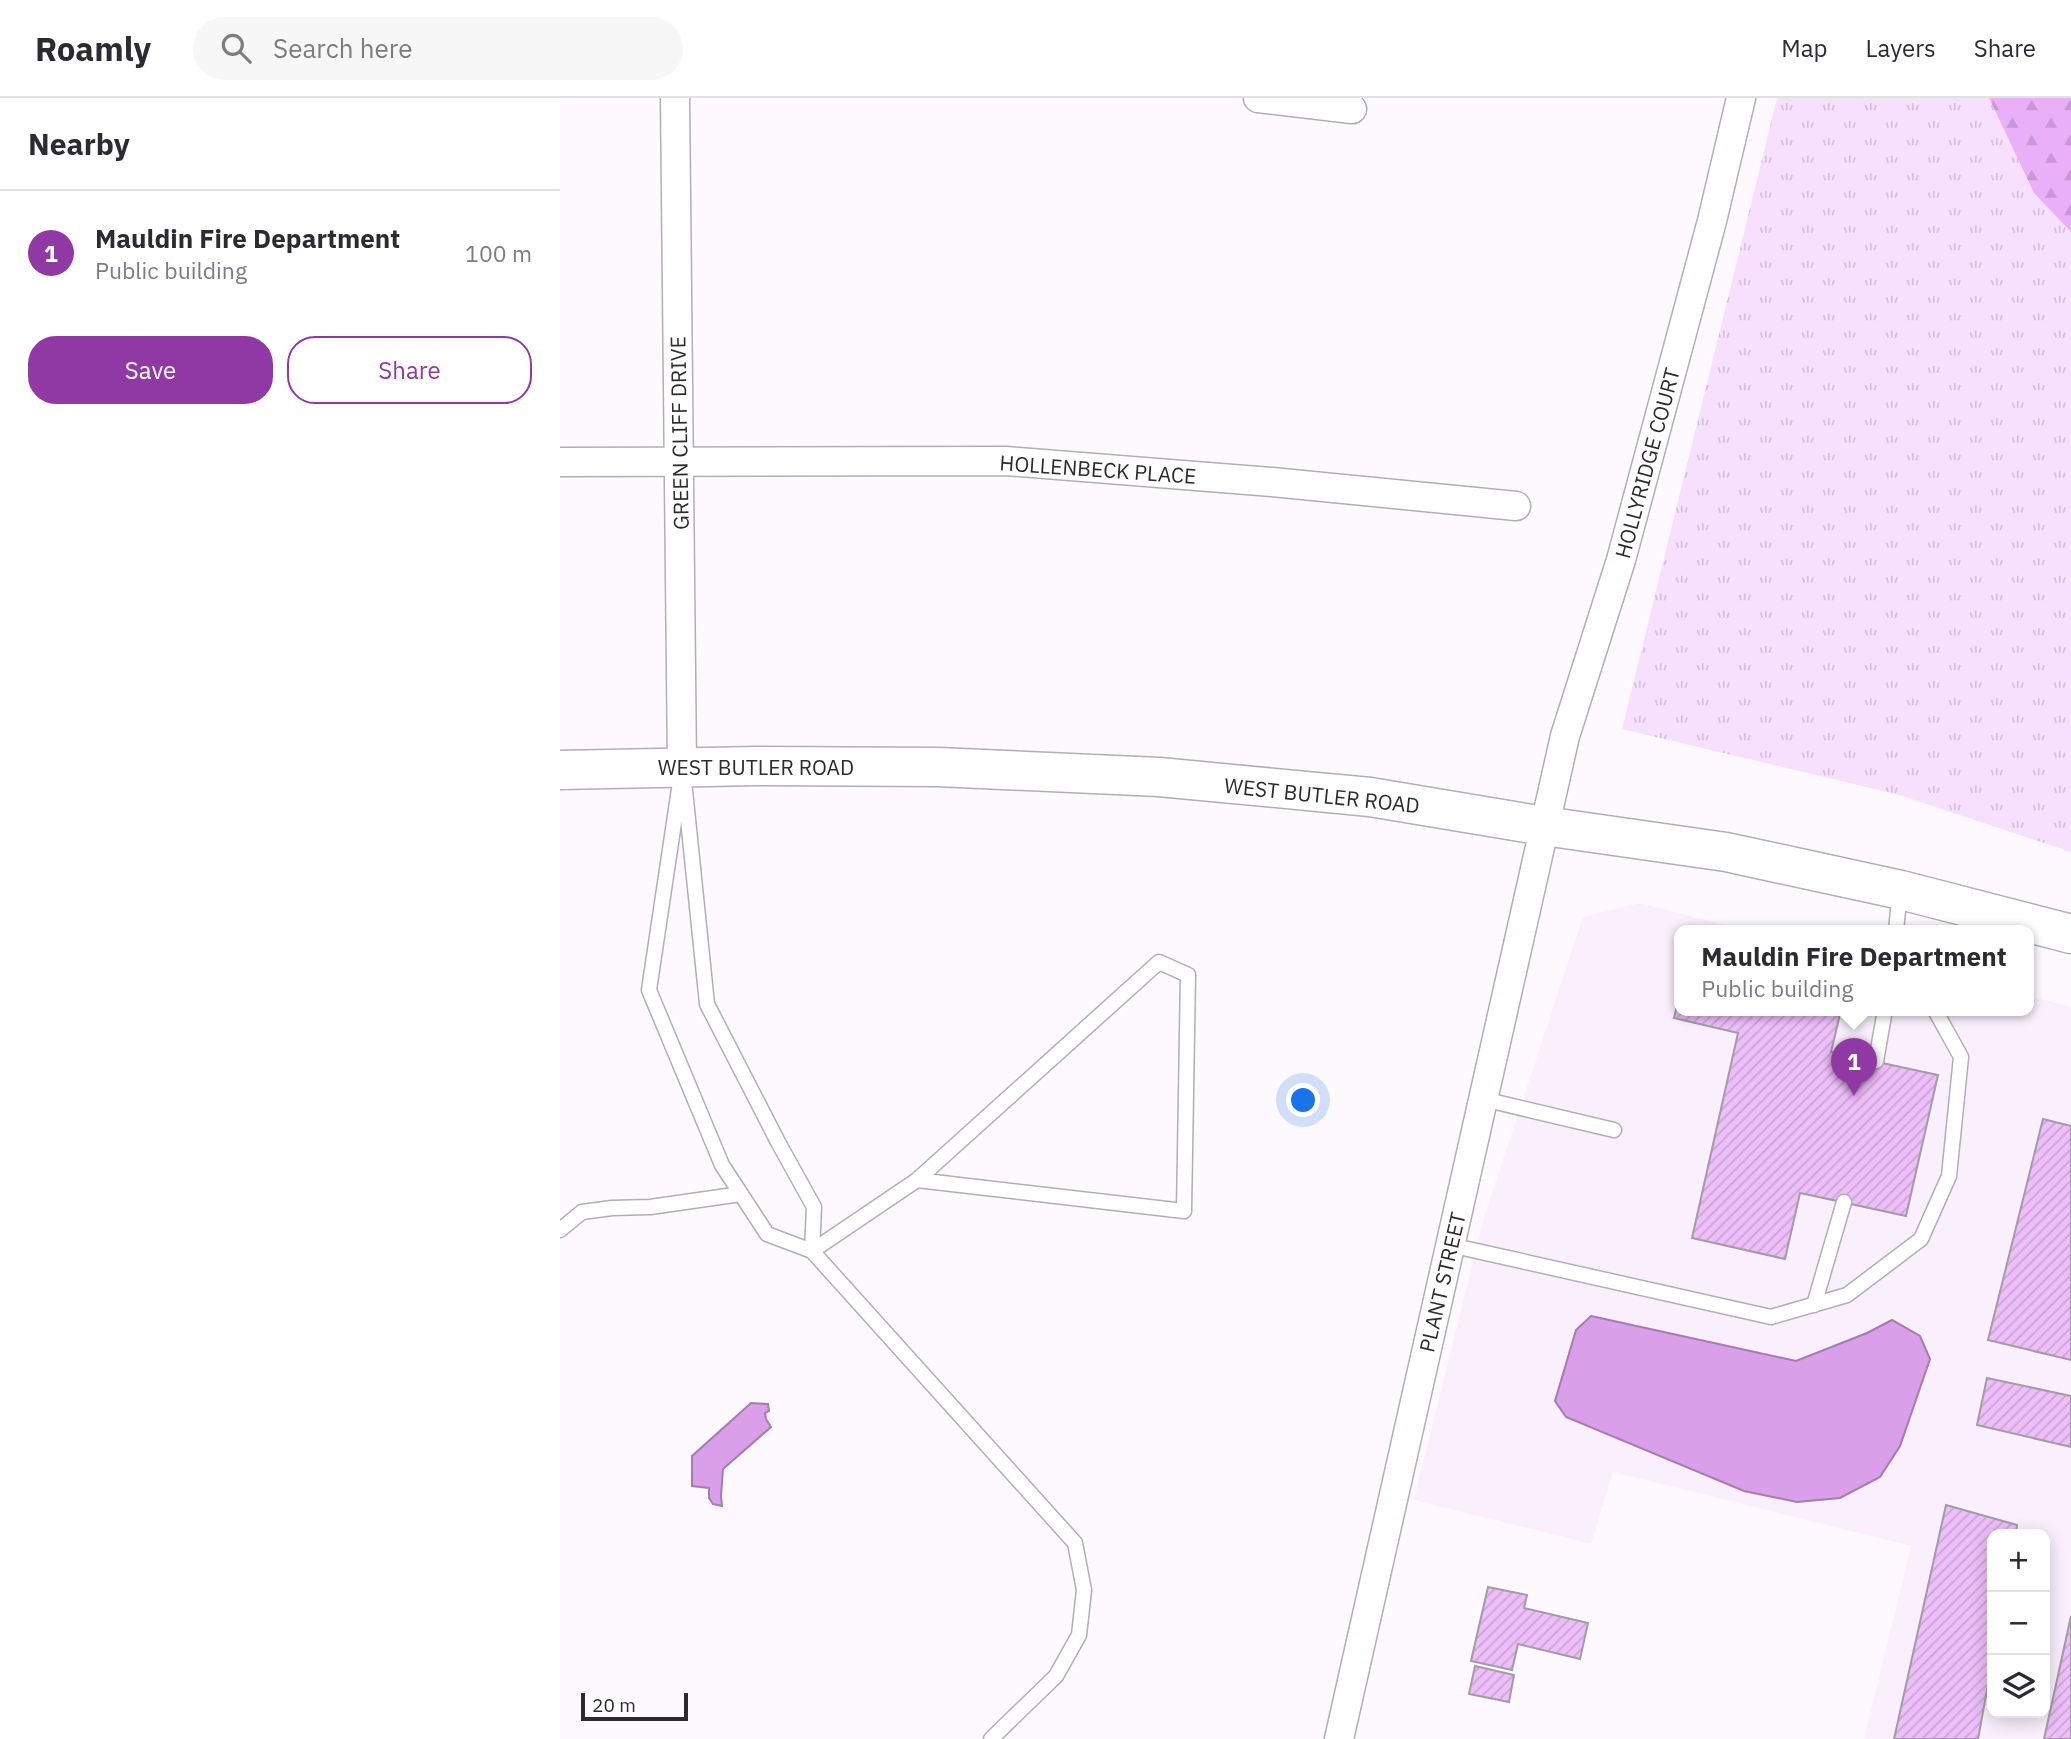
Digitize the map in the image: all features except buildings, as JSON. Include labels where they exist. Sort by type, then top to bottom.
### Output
[{"type":"main road","name":"WEST BUTLER ROAD","points":[[560,769],[938,767],[1159,777],[1370,797],[1726,852],[1900,890],[2071,934]]},
{"type":"street","name":"GREEN CLIFF DRIVE","points":[[675,98],[682,768]]},
{"type":"street","points":[[1258,98],[1352,109]]},
{"type":"street","name":"HOLLYRIDGE COURT","points":[[1544,826],[1565,736],[1621,560],[1712,221],[1741,98]]},
{"type":"street","name":"HOLLENBECK PLACE","points":[[560,462],[1006,461],[1272,482],[1516,506]]},
{"type":"street","name":"PLANT STREET","points":[[1339,1739],[1544,826]]},
{"type":"lane","points":[[682,768],[649,990],[722,1165],[767,1234],[812,1251],[1076,1542],[1084,1591],[1079,1635],[1056,1676],[991,1739]]},
{"type":"lane","points":[[682,768],[707,1004],[814,1207],[812,1251]]},
{"type":"lane","points":[[1896,925],[1900,890]]},
{"type":"lane","points":[[812,1251],[917,1180],[1158,962],[1188,975],[1184,1211],[917,1180]]},
{"type":"lane","points":[[1876,1061],[1884,1016]]},
{"type":"lane","points":[[1450,1245],[1771,1317],[1847,1295],[1921,1239],[1949,1176],[1961,1056],[1938,1016]]},
{"type":"lane","points":[[1483,1099],[1614,1130]]},
{"type":"lane","points":[[560,1230],[582,1212],[650,1207],[741,1194]]},
{"type":"lane","points":[[1814,1305],[1844,1202]]},
{"type":"shaded area","points":[[1640,903],[1726,925],[1674,925],[1674,1016],[2034,1016],[2034,997],[2071,1007],[2071,1739],[1864,1739],[1911,1546],[1613,1472],[1591,1544],[1414,1500],[1484,1217],[1583,917]]},
{"type":"shaded area","points":[[1591,1316],[1796,1361],[1867,1333],[1892,1320],[1920,1336],[1930,1359],[1900,1446],[1880,1477],[1840,1498],[1797,1502],[1744,1491],[1566,1417],[1555,1401],[1576,1330]]},
{"type":"shaded area","points":[[751,1403],[768,1404],[769,1411],[765,1413],[771,1427],[723,1469],[722,1506],[713,1504],[709,1498],[709,1488],[692,1486],[692,1456]]},
{"type":"green space","points":[[1777,98],[1989,98],[2034,193],[2071,232],[2071,852],[1896,794],[1622,729]]},
{"type":"green space","points":[[1989,98],[2071,98],[2071,232],[2034,193]]},
{"type":"place","name":"Mauldin Fire Department","points":[[1854,1096]]}]
